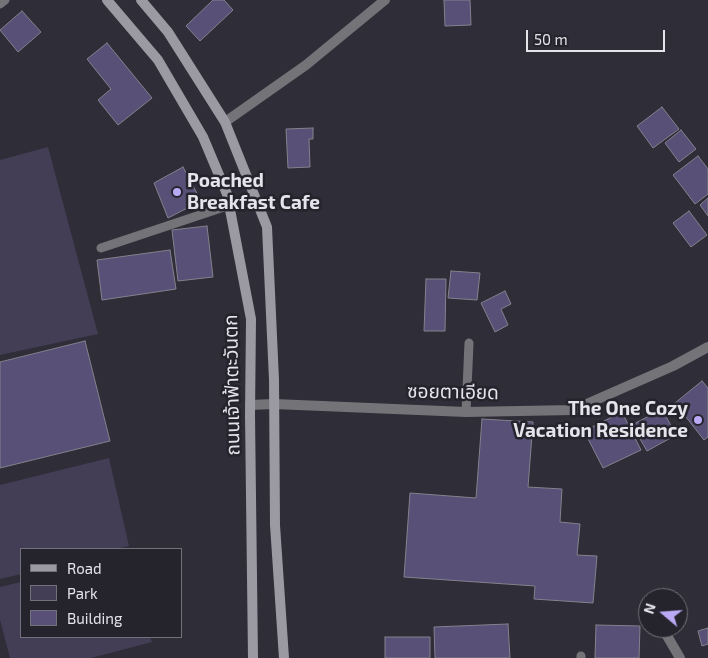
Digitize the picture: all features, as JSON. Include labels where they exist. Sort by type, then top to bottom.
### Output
[{"type":"main road","name":"ถนนเจ้าฟ้าตะวันตก","points":[[107,0],[158,60],[203,136],[227,194],[230,206],[251,319],[250,405],[253,658]]},
{"type":"main road","points":[[141,0],[168,32],[225,122],[266,227],[274,404],[275,525],[284,658]]},
{"type":"street","points":[[225,122],[306,65],[385,0]]},
{"type":"street","name":"ซอยตาเอียด","points":[[250,405],[274,404],[466,412],[573,410],[673,366],[708,346]]},
{"type":"street","points":[[669,638],[680,658]]},
{"type":"lane","points":[[0,4],[5,0]]},
{"type":"lane","points":[[101,248],[230,206]]},
{"type":"lane","points":[[466,412],[469,343]]},
{"type":"green space","points":[[48,147],[98,334],[0,355],[0,160]]},
{"type":"green space","points":[[109,458],[129,546],[120,548],[20,548],[20,574],[0,579],[0,485]]},
{"type":"green space","points":[[20,582],[20,638],[150,638],[152,642],[91,658],[10,658],[0,620],[0,587]]},
{"type":"building","points":[[213,0],[224,0],[233,10],[200,41],[186,26]]},
{"type":"building","points":[[444,0],[470,0],[471,25],[445,26]]},
{"type":"building","points":[[22,11],[41,32],[18,52],[0,30]]},
{"type":"building","points":[[107,43],[152,98],[118,125],[98,100],[111,89],[87,59]]},
{"type":"building","points":[[662,107],[679,129],[653,148],[637,126]]},
{"type":"building","points":[[313,128],[313,139],[309,139],[310,167],[288,168],[286,129]]},
{"type":"building","points":[[681,130],[696,149],[679,162],[665,143]]},
{"type":"building","points":[[698,156],[708,169],[708,194],[695,204],[673,175]]},
{"type":"building","name":"Poached Breakfast Cafe","points":[[183,167],[201,201],[168,218],[154,183]]},
{"type":"building","points":[[708,198],[708,216],[700,205]]},
{"type":"building","points":[[689,211],[707,235],[691,247],[673,223]]},
{"type":"building","points":[[207,226],[213,277],[178,281],[172,230]]},
{"type":"building","points":[[170,250],[176,289],[102,300],[97,260]]},
{"type":"building","points":[[451,271],[480,273],[477,300],[448,298]]},
{"type":"building","points":[[426,279],[446,279],[445,331],[424,331]]},
{"type":"building","points":[[505,291],[511,304],[501,309],[508,325],[495,332],[481,303]]},
{"type":"building","points":[[85,341],[110,441],[0,468],[0,362]]},
{"type":"building","name":"The One Cozy Vacation Residence","points":[[702,381],[708,388],[708,437],[704,440],[675,403]]},
{"type":"building","points":[[662,409],[676,435],[647,451],[632,425]]},
{"type":"building","points":[[622,412],[641,450],[603,468],[584,431]]},
{"type":"building","points":[[482,419],[533,422],[528,487],[562,489],[560,522],[580,524],[577,555],[597,556],[593,603],[534,599],[535,586],[404,577],[410,493],[476,498]]},
{"type":"building","points":[[508,624],[510,658],[435,658],[434,627]]},
{"type":"building","points":[[596,625],[638,626],[639,658],[595,658]]},
{"type":"building","points":[[708,628],[708,644],[702,646],[698,631]]},
{"type":"building","points":[[385,637],[430,637],[430,658],[385,658]]},
{"type":"place","name":"Poached Breakfast Cafe","points":[[177,192]]},
{"type":"place","name":"The One Cozy Vacation Residence","points":[[698,420]]}]
